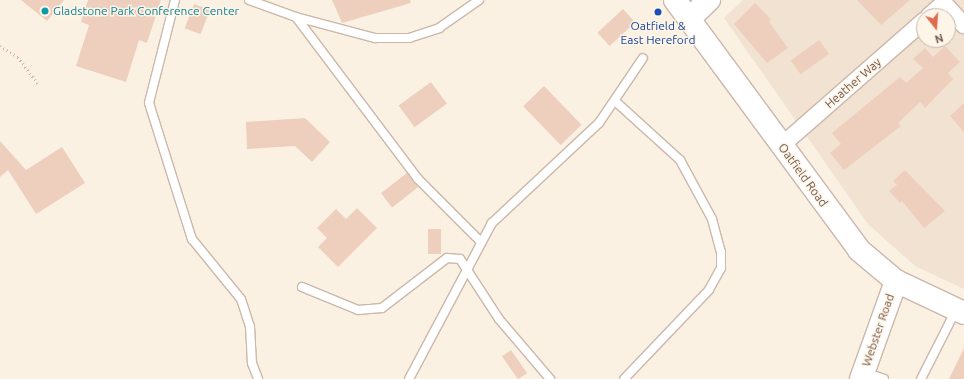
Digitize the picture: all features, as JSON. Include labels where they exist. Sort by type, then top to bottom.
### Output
[{"type":"main road","name":"Oatfield Road","points":[[675,0],[859,250],[896,281],[960,311]]},
{"type":"main road","points":[[689,19],[709,0]]},
{"type":"main road","name":"Webster Road","points":[[863,375],[896,281]]},
{"type":"street","points":[[938,8],[944,3],[949,8]]},
{"type":"street","points":[[956,16],[964,25]]},
{"type":"street","name":"Heather Way","points":[[781,146],[916,27]]},
{"type":"lane","points":[[175,0],[149,103],[192,239],[241,299],[250,326],[252,362],[258,379]]},
{"type":"lane","points":[[249,0],[296,17],[375,38],[409,38],[439,28],[479,0]]},
{"type":"lane","points":[[296,17],[418,179],[481,242]]},
{"type":"lane","points":[[409,379],[468,271],[481,242],[492,223],[599,123],[615,102],[643,58]]},
{"type":"lane","points":[[615,102],[680,160],[712,219],[721,252],[721,268],[709,290],[624,379]]},
{"type":"lane","points":[[302,287],[358,310],[382,308],[447,258],[460,259],[499,319],[550,379]]},
{"type":"lane","points":[[921,379],[960,311]]},
{"type":"lane","points":[[863,375],[884,379]]},
{"type":"path","points":[[0,46],[18,57],[39,85]]},
{"type":"shaded area","points":[[743,0],[964,0],[964,289],[915,266],[868,224],[724,18]]},
{"type":"building","name":"Gladstone Park Conference Center","points":[[21,0],[64,0],[47,21]]},
{"type":"building","points":[[88,0],[161,0],[147,43],[139,40],[126,82],[76,66],[89,25],[81,22]]},
{"type":"building","points":[[332,0],[410,0],[411,3],[342,23]]},
{"type":"building","points":[[857,0],[910,0],[881,25]]},
{"type":"building","points":[[755,3],[771,19],[769,22],[788,48],[767,63],[734,24]]},
{"type":"building","points":[[194,4],[210,10],[201,34],[185,28]]},
{"type":"building","points":[[623,9],[635,22],[610,46],[597,33]]},
{"type":"building","points":[[819,40],[829,54],[801,74],[791,61]]},
{"type":"building","points":[[925,48],[933,57],[943,48],[947,48],[960,62],[948,73],[953,79],[925,108],[920,102],[898,123],[901,126],[844,170],[830,153],[841,144],[832,133],[900,77],[906,83],[923,68],[913,59]]},
{"type":"building","points":[[431,82],[447,104],[415,127],[399,106]]},
{"type":"building","points":[[544,86],[582,125],[561,145],[523,106]]},
{"type":"building","points":[[964,103],[964,132],[950,116]]},
{"type":"building","points":[[305,118],[330,142],[312,162],[295,146],[247,149],[246,122]]},
{"type":"building","points":[[0,141],[26,170],[62,147],[85,183],[36,214],[8,170],[0,177]]},
{"type":"building","points":[[905,170],[945,211],[924,228],[902,201],[900,203],[889,191],[897,185],[893,181]]},
{"type":"building","points":[[407,173],[418,187],[392,208],[381,193]]},
{"type":"building","points":[[357,208],[377,228],[338,267],[318,247],[327,238],[317,228],[336,209],[346,219]]},
{"type":"building","points":[[428,229],[441,229],[441,254],[428,254]]},
{"type":"building","points":[[964,348],[964,379],[949,379]]},
{"type":"building","points":[[511,350],[527,373],[518,379],[502,356]]},
{"type":"place","name":"Gladstone Park Conference Center","points":[[45,11]]},
{"type":"place","name":"Oatfield & East Hereford","points":[[658,12]]}]
